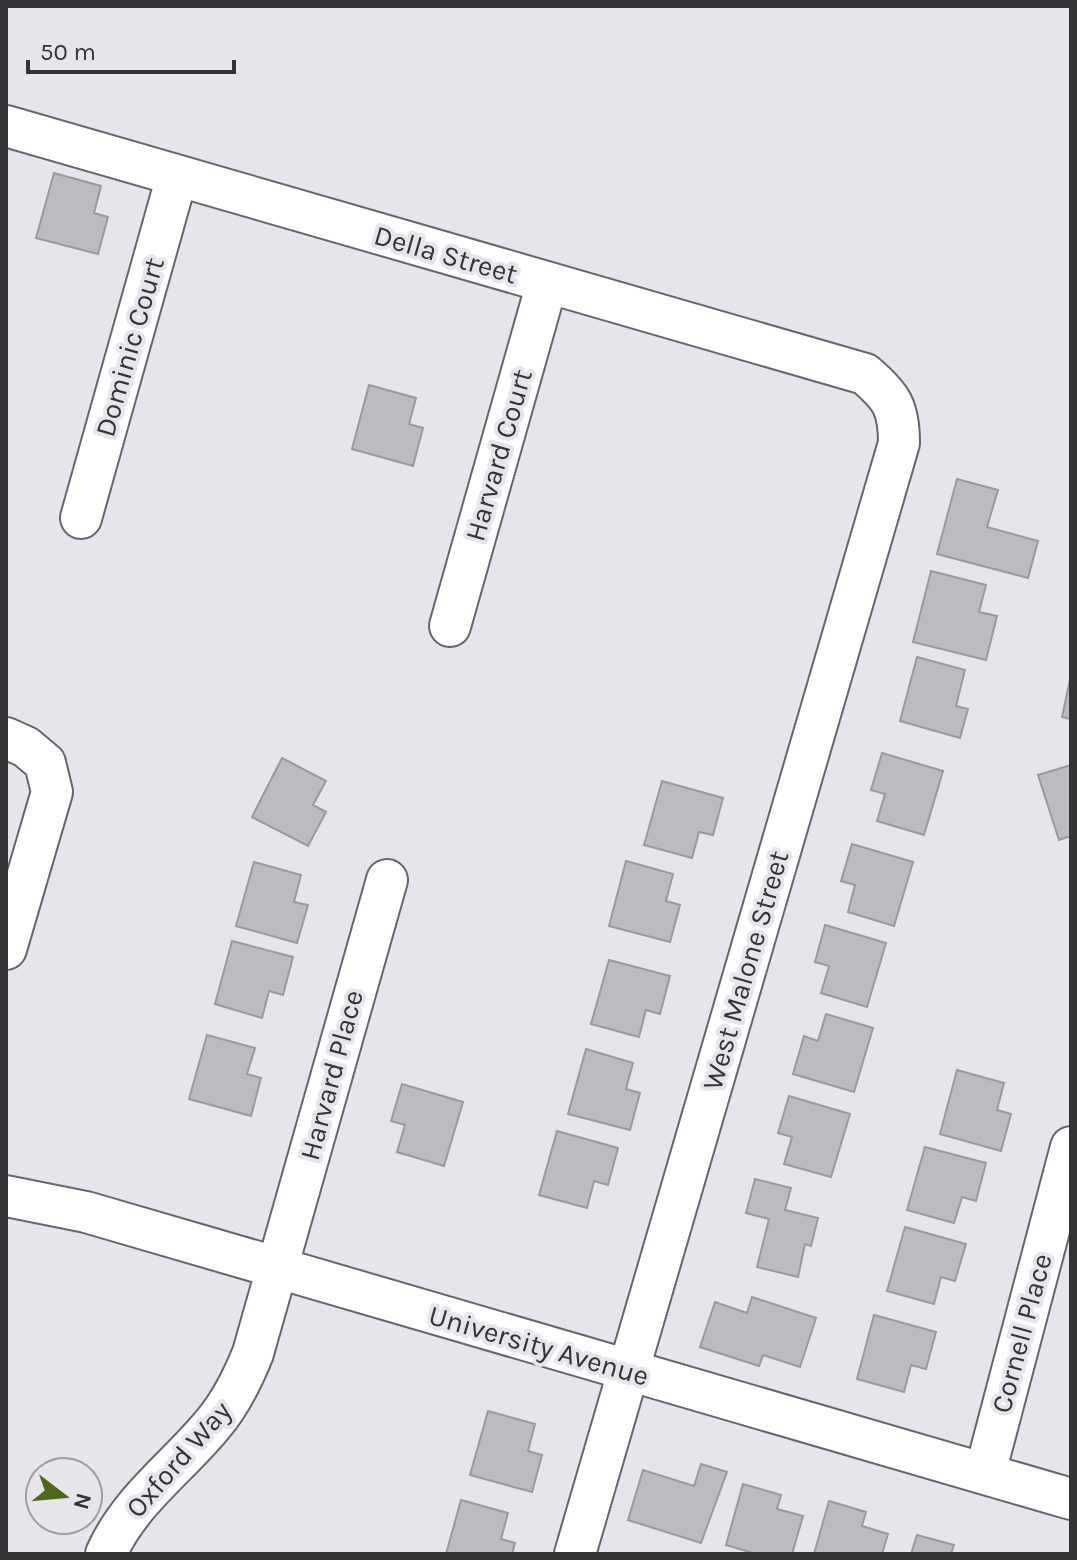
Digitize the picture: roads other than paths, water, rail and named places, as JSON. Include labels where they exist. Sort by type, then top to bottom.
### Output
[{"type":"street","name":"Della Street","points":[[6,126],[865,374],[882,389]]},
{"type":"street","name":"Dominic Court","points":[[81,518],[177,176]]},
{"type":"street","name":"Harvard Court","points":[[450,626],[547,283]]},
{"type":"street","name":"West Malone Street","points":[[575,1554],[626,1370],[899,443],[899,414],[882,389]]},
{"type":"street","points":[[6,738],[26,747],[45,763],[52,792],[6,949]]},
{"type":"street","name":"Harvard Place","points":[[278,1271],[387,880]]},
{"type":"street","name":"Cornell Place","points":[[985,1473],[1071,1147]]},
{"type":"street","name":"University Avenue","points":[[6,1196],[86,1212],[278,1271],[1071,1499]]},
{"type":"street","name":"Oxford Way","points":[[106,1554],[123,1523],[150,1488],[214,1424],[240,1385],[278,1271]]}]
